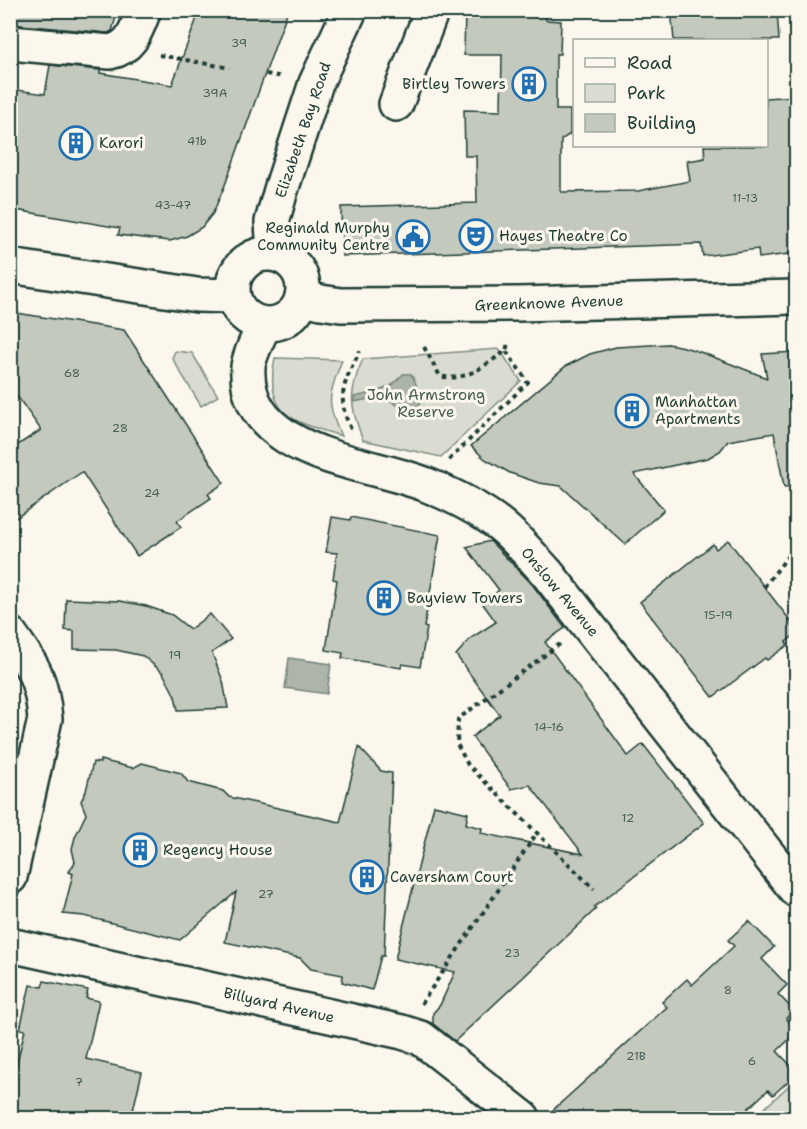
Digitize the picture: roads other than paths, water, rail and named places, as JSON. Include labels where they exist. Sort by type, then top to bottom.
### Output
[{"type":"street","points":[[10,43],[110,52],[122,49],[131,39],[144,10]]},
{"type":"street","name":"Elizabeth Bay Road","points":[[274,254],[272,222],[281,190],[316,83],[350,10]]},
{"type":"street","points":[[396,104],[432,10]]},
{"type":"street","points":[[262,254],[274,254],[284,258],[300,274],[303,285],[302,297],[295,312],[281,322],[264,324],[253,321],[244,315],[233,296],[236,274],[252,258],[262,254]]},
{"type":"street","points":[[10,266],[197,295],[233,296]]},
{"type":"street","name":"Greenknowe Avenue","points":[[302,297],[341,305],[518,304],[796,297]]},
{"type":"street","name":"Onslow Avenue","points":[[264,324],[248,365],[251,393],[263,417],[285,437],[331,458],[426,485],[476,508],[501,525],[547,573],[796,890]]},
{"type":"street","points":[[10,634],[39,678],[44,697],[45,719],[10,877]]},
{"type":"street","name":"Billyard Avenue","points":[[10,945],[421,1038],[523,1119]]},
{"type":"place","name":"Birtley Towers","points":[[529,84]]},
{"type":"place","name":"Karori","points":[[76,143]]},
{"type":"place","name":"Hayes Theatre Co","points":[[476,236]]},
{"type":"place","name":"Reginald Murphy Community Centre","points":[[413,237]]},
{"type":"place","name":"Manhattan Apartments","points":[[632,411]]},
{"type":"place","name":"Bayview Towers","points":[[384,598]]},
{"type":"place","name":"Regency House","points":[[140,850]]},
{"type":"place","name":"Caversham Court","points":[[367,877]]},
{"type":"park label","name":"John Armstrong Reserve","points":[[426,404]]}]
